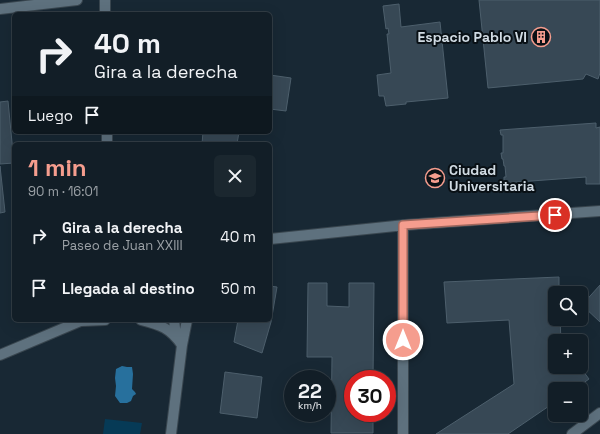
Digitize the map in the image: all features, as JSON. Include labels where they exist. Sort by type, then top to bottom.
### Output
[{"type":"street","points":[[0,9],[77,0]]},
{"type":"street","points":[[105,0],[105,12]]},
{"type":"street","points":[[272,239],[403,225],[600,212]]},
{"type":"street","points":[[403,225],[403,434]]},
{"type":"street","points":[[0,355],[77,322]]},
{"type":"street","points":[[150,322],[159,324],[171,330],[182,345]]},
{"type":"street","points":[[174,322],[176,336]]},
{"type":"street","points":[[171,434],[182,345],[187,322]]},
{"type":"street","points":[[572,434],[600,414]]},
{"type":"shaded area","points":[[122,366],[132,367],[132,389],[136,394],[133,396],[131,401],[127,403],[120,403],[115,396],[116,369]]},
{"type":"shaded area","points":[[105,419],[142,423],[140,434],[103,434]]},
{"type":"building","name":"Espacio Pablo VI","points":[[479,0],[600,0],[600,73],[598,79],[586,74],[583,79],[488,88]]},
{"type":"building","points":[[399,4],[401,27],[440,22],[448,98],[406,102],[406,104],[386,106],[384,96],[379,96],[377,75],[391,73],[387,34],[389,34],[388,28],[386,29],[383,6]]},
{"type":"building","points":[[272,75],[291,78],[286,111],[272,109]]},
{"type":"building","points":[[8,101],[12,142],[12,163],[0,164],[0,102]]},
{"type":"building","points":[[596,123],[596,128],[600,127],[600,184],[586,184],[586,177],[504,183],[504,177],[506,177],[505,166],[501,153],[503,153],[503,135],[501,135],[500,130]]},
{"type":"building","points":[[203,134],[239,134],[237,142],[202,142]]},
{"type":"building","points":[[0,166],[5,212],[0,213]]},
{"type":"building","points":[[559,277],[559,286],[548,286],[548,326],[560,326],[561,334],[548,334],[548,374],[585,374],[589,379],[585,382],[548,382],[548,407],[508,434],[436,434],[514,384],[509,320],[447,323],[444,282]]},
{"type":"building","points":[[308,283],[327,283],[327,306],[349,307],[349,283],[374,283],[373,370],[344,370],[344,422],[373,422],[373,433],[331,433],[331,422],[336,422],[336,370],[332,370],[332,357],[307,357]]},
{"type":"building","points":[[600,285],[600,322],[588,311],[588,298]]},
{"type":"building","points":[[272,286],[277,287],[272,316]]},
{"type":"building","points":[[238,322],[271,322],[262,353],[234,342]]},
{"type":"building","points":[[225,372],[262,377],[257,418],[220,413]]},
{"type":"place","name":"Espacio Pablo VI","points":[[541,37]]},
{"type":"place","name":"Ciudad Universitaria","points":[[435,178]]},
{"type":"route","points":[[403,340],[403,225],[555,215]]}]
